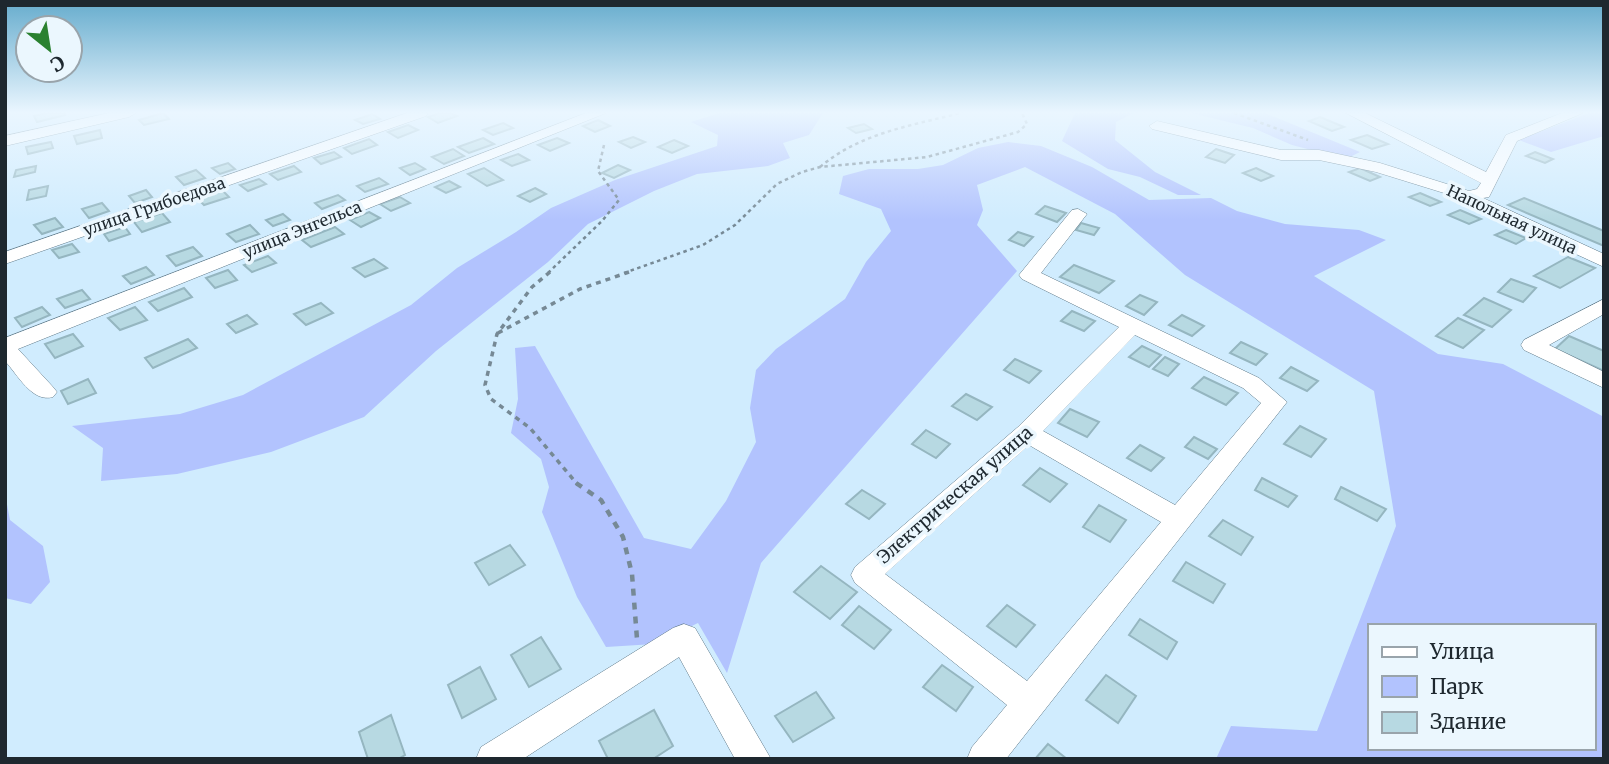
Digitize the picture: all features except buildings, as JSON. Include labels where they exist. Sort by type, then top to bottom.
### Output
[{"type":"street","name":"улица Грибоедова","points":[[5,258],[319,149]]},
{"type":"street","name":"улица Энгельса","points":[[5,346],[509,149]]},
{"type":"street","name":"Напольная улица","points":[[1254,149],[1281,155],[1319,155],[1380,168],[1450,189],[1604,261]]},
{"type":"street","points":[[1428,149],[1490,182],[1483,193],[1467,197]]},
{"type":"street","points":[[984,759],[1275,402],[1251,383],[1029,275],[1078,214]]},
{"type":"street","points":[[1604,305],[1532,345],[1604,381]]},
{"type":"street","points":[[1582,318],[1604,329]]},
{"type":"street","name":"Электрическая улица","points":[[1030,703],[864,575],[1027,433],[1133,325]]},
{"type":"street","points":[[5,346],[45,392]]},
{"type":"street","points":[[1027,433],[1179,520]]},
{"type":"street","points":[[494,759],[684,637],[754,759]]},
{"type":"lane","points":[[1490,182],[1505,149]]},
{"type":"path","points":[[603,149],[598,170],[619,201],[563,261],[532,287],[497,334],[485,384],[491,399],[530,428],[573,481],[601,500],[623,537],[632,574],[640,665]]},
{"type":"path","points":[[820,167],[833,154],[844,149]]},
{"type":"path","points":[[497,334],[580,289],[703,245],[735,225],[777,184],[820,167],[891,162],[960,149]]},
{"type":"green space","points":[[709,149],[786,149],[790,158],[768,166],[697,174],[654,191],[588,224],[548,262],[436,351],[364,417],[271,452],[177,474],[101,481],[103,448],[72,426],[180,414],[243,395],[411,305],[457,268],[551,208],[615,180]]},
{"type":"green space","points":[[977,149],[1047,149],[1092,167],[1149,200],[1211,198],[1237,211],[1285,224],[1359,230],[1386,240],[1314,276],[1438,354],[1503,364],[1604,417],[1604,759],[1216,759],[1231,726],[1317,731],[1396,526],[1374,391],[1185,275],[1115,214],[1025,167],[977,185],[983,210],[977,225],[1017,271],[761,563],[727,673],[698,623],[654,644],[606,647],[577,597],[542,512],[549,487],[541,459],[511,433],[518,399],[515,348],[535,346],[644,538],[691,549],[726,501],[756,442],[750,408],[756,370],[776,349],[845,299],[866,262],[891,231],[881,209],[839,194],[843,176],[869,169],[918,169],[943,165]]},
{"type":"green space","points":[[1075,149],[1126,149],[1155,172],[1201,195],[1178,195],[1140,177],[1108,169]]},
{"type":"green space","points":[[1306,149],[1352,149],[1360,152],[1346,159]]},
{"type":"green space","points":[[1542,149],[1562,149],[1551,152]]},
{"type":"green space","points":[[5,494],[10,520],[43,546],[50,582],[31,604],[5,598]]}]
